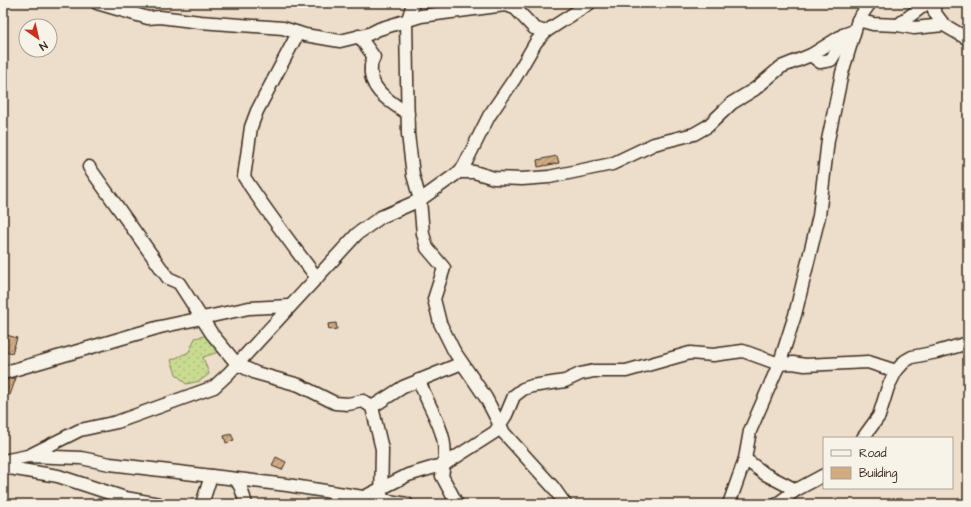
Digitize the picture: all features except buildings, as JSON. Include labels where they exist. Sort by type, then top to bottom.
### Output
[{"type":"street","points":[[97,3],[148,18],[160,17],[200,22],[283,28],[298,33],[336,41],[358,36],[407,20],[505,5],[515,8],[534,28],[546,32]]},
{"type":"street","points":[[413,3],[407,20],[408,134],[413,175],[420,200],[423,234],[427,248],[444,268],[434,299],[440,323],[462,363],[486,398],[504,433],[553,487],[565,504]]},
{"type":"street","points":[[28,456],[80,430],[117,422],[214,387],[357,234],[370,223],[420,200],[459,172],[464,166],[490,116],[536,42],[546,32],[590,3]]},
{"type":"street","points":[[729,504],[745,459],[752,425],[779,364],[795,315],[807,272],[819,216],[828,140],[852,29],[870,3]]},
{"type":"street","points":[[898,25],[927,3]]},
{"type":"street","points":[[932,3],[935,13],[944,25],[968,39]]},
{"type":"street","points":[[459,172],[474,172],[494,178],[549,177],[612,164],[654,144],[694,134],[708,126],[732,103],[755,90],[781,67],[792,61],[811,55],[852,29],[873,24],[919,28],[944,25]]},
{"type":"street","points":[[298,33],[257,111],[251,127],[244,177],[269,214],[285,233],[317,278]]},
{"type":"street","points":[[358,36],[374,57],[371,64],[371,72],[376,88],[384,97],[408,114]]},
{"type":"street","points":[[89,167],[168,278],[179,283],[201,318],[237,364],[256,373],[299,385],[335,403],[348,404],[362,401],[372,407],[382,449],[380,499]]},
{"type":"street","points":[[3,372],[160,327],[249,308],[290,306]]},
{"type":"street","points":[[864,437],[879,416],[888,387],[896,371],[912,356],[937,352],[968,343]]},
{"type":"street","points":[[380,499],[408,475],[445,464],[495,432],[514,396],[523,389],[532,386],[565,381],[580,374],[594,371],[626,371],[690,353],[713,355],[743,351],[779,364],[793,363],[805,366],[868,362],[896,371]]},
{"type":"street","points":[[372,407],[403,387],[462,363]]},
{"type":"street","points":[[419,380],[442,430],[445,444],[445,464],[442,476],[457,504]]},
{"type":"street","points":[[3,461],[28,456],[81,458],[110,464],[236,479],[407,504]]},
{"type":"street","points":[[745,459],[765,474],[796,490]]},
{"type":"street","points":[[3,467],[58,476],[125,498],[159,504]]},
{"type":"street","points":[[202,504],[211,476]]},
{"type":"street","points":[[777,504],[796,490],[823,476]]},
{"type":"street","points":[[236,479],[241,488],[246,504]]},
{"type":"green space","points":[[212,334],[225,350],[203,357],[209,374],[200,381],[186,384],[176,374],[171,360],[189,352],[195,338]]}]
